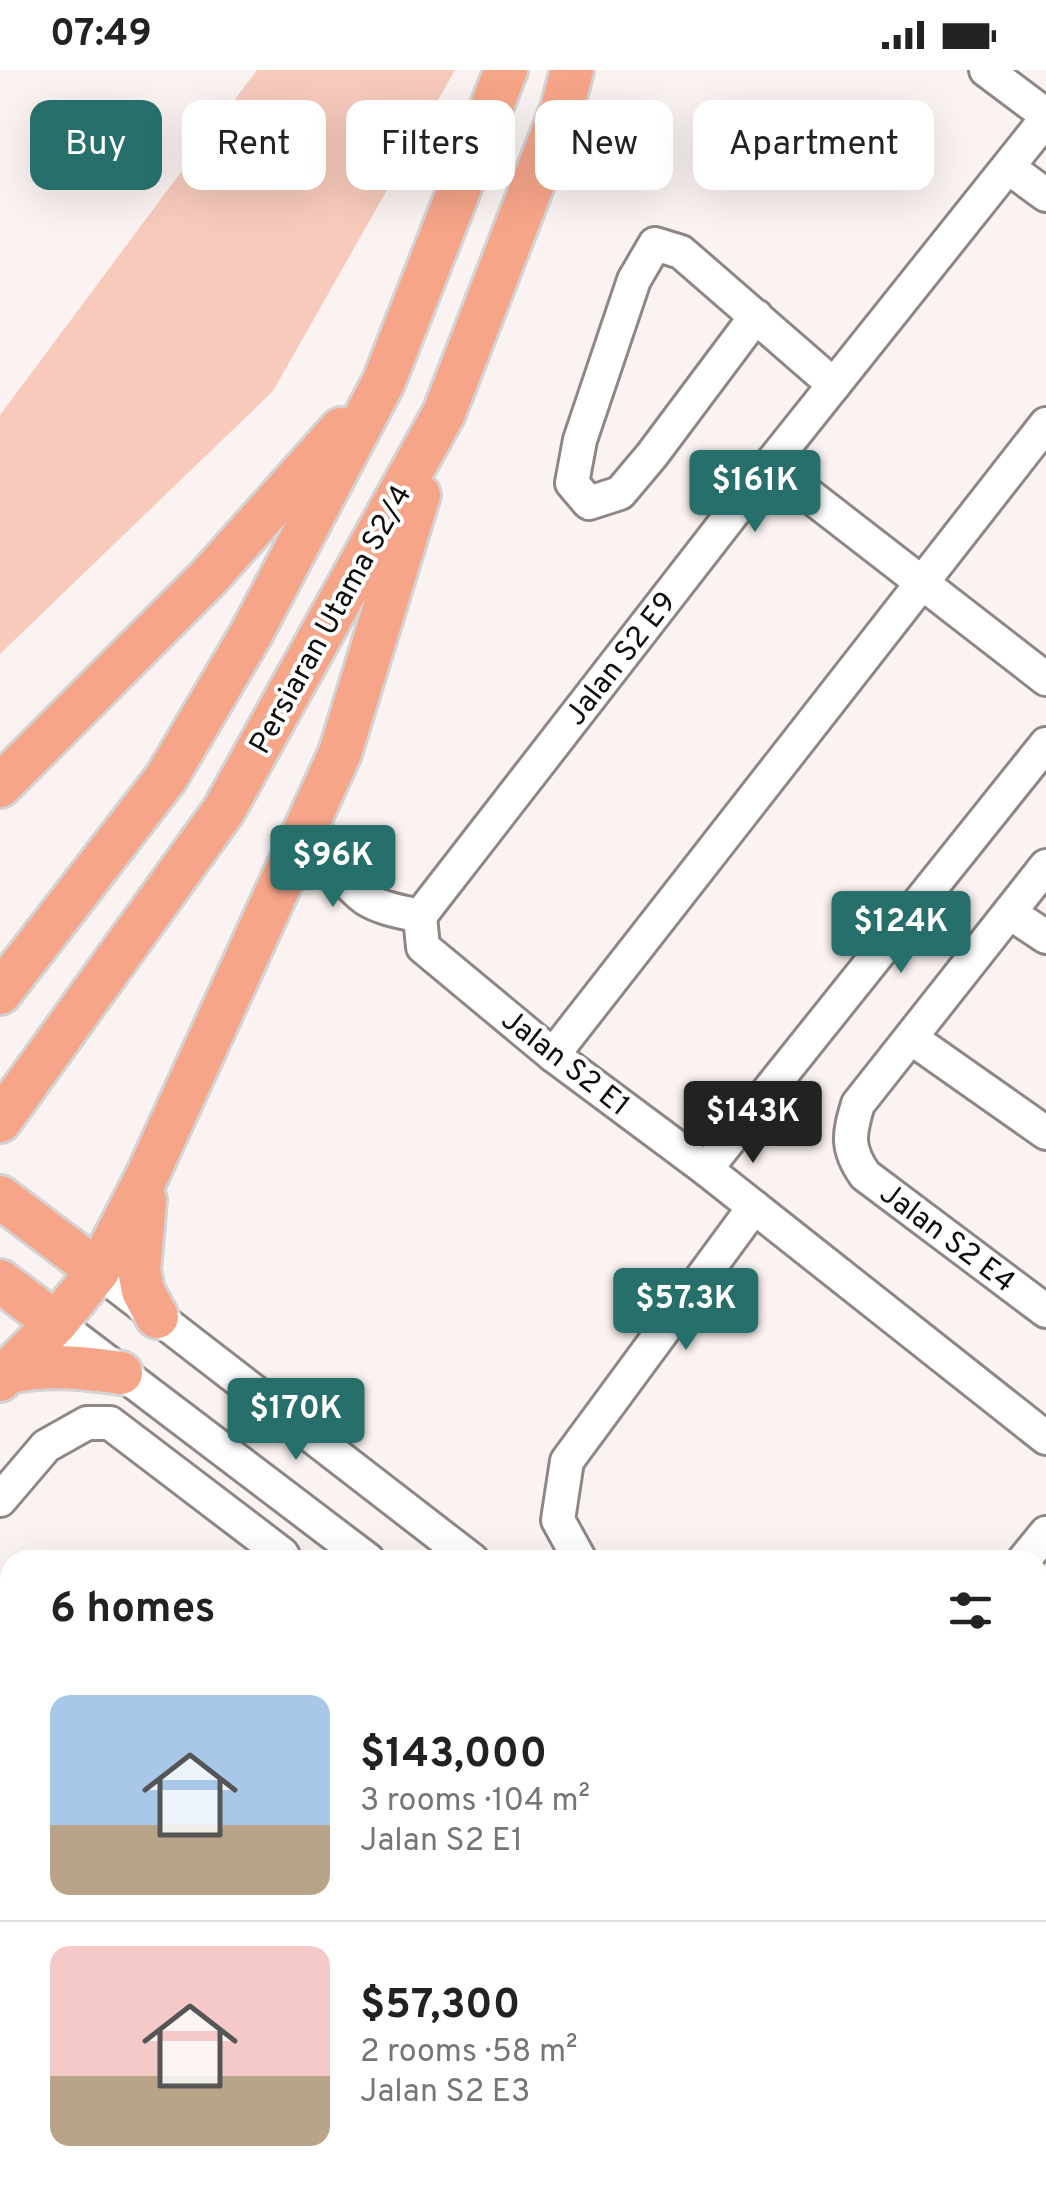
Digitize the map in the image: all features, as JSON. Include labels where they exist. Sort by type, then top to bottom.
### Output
[{"type":"main road","name":"Persiaran Utama S2/4","points":[[0,993],[166,778],[251,634],[384,380],[506,70]]},
{"type":"main road","name":"Persiaran Utama S2/4","points":[[0,1121],[224,810],[444,413],[562,109],[572,70]]},
{"type":"main road","points":[[0,786],[210,576],[384,380]]},
{"type":"main road","points":[[4,1376],[56,1324],[98,1271],[148,1174],[340,752],[444,413]]},
{"type":"main road","points":[[148,1174],[139,1270],[143,1291],[157,1317]]},
{"type":"main road","points":[[0,1197],[98,1271]]},
{"type":"main road","points":[[0,1281],[56,1324]]},
{"type":"main road","points":[[4,1376],[37,1366],[62,1365],[120,1373]]},
{"type":"street","points":[[986,70],[1046,118]]},
{"type":"street","name":"Jalan S2 E9","points":[[420,916],[1046,118]]},
{"type":"street","points":[[1009,168],[1046,195]]},
{"type":"street","points":[[756,316],[620,494],[589,503],[572,483],[580,440],[634,280],[655,244],[681,252],[756,316],[834,384]]},
{"type":"street","points":[[553,1056],[1046,424]]},
{"type":"street","points":[[770,465],[1046,679]]},
{"type":"street","points":[[706,1169],[1046,744]]},
{"type":"street","points":[[310,819],[342,874],[364,898],[384,908],[420,916]]},
{"type":"street","name":"Jalan S2 E4","points":[[1046,866],[858,1104],[850,1132],[853,1158],[865,1176],[1046,1311]]},
{"type":"street","points":[[1010,912],[1046,938]]},
{"type":"street","name":"Jalan S2 E1","points":[[420,916],[423,947],[553,1056],[706,1169],[1046,1438]]},
{"type":"street","points":[[911,1038],[1046,1133]]},
{"type":"street","points":[[574,1550],[558,1520],[567,1461],[754,1207]]},
{"type":"street","points":[[98,1271],[435,1549]]},
{"type":"street","points":[[56,1324],[355,1550]]},
{"type":"street","points":[[0,1500],[46,1446],[87,1423],[110,1423],[277,1550]]},
{"type":"shaded area","points":[[257,70],[455,70],[438,100],[346,100],[346,190],[387,190],[273,391],[0,654],[0,415],[182,171],[182,190],[326,190],[326,100],[235,100]]}]
